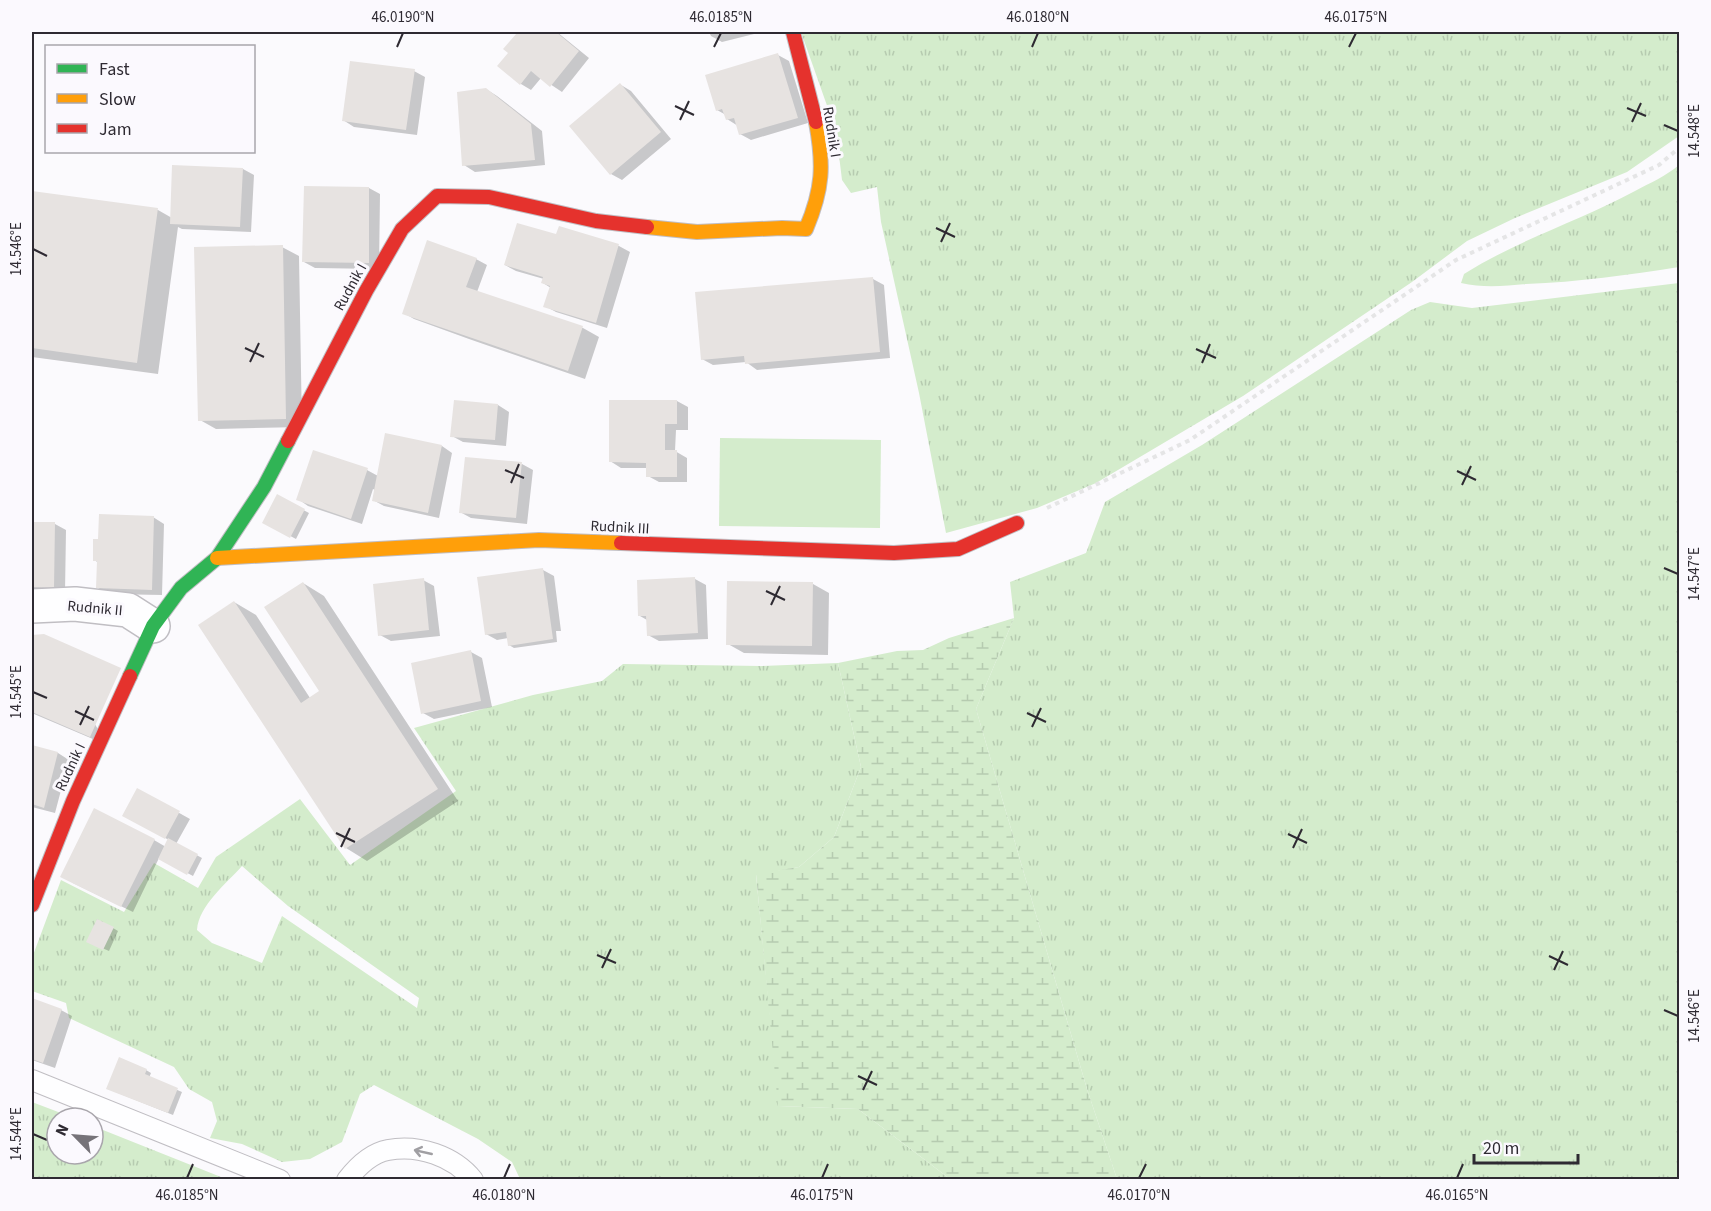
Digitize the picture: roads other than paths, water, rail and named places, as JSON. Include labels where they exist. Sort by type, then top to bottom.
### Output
[{"type":"street","name":"Rudnik I","points":[[32,905],[73,801],[153,626],[181,588],[217,558],[264,487],[366,291],[402,229],[437,196],[489,197],[596,220],[696,232],[806,229],[820,192],[822,160],[807,82],[793,32]]},
{"type":"street","name":"Rudnik III","points":[[217,558],[539,540],[894,553],[957,549],[1017,523]]},
{"type":"street","name":"Rudnik II","points":[[32,606],[75,604],[128,610],[153,626]]},
{"type":"lane","points":[[32,1080],[280,1179]]},
{"type":"lane","points":[[347,1179],[373,1156],[386,1150],[402,1149],[418,1150],[448,1160],[473,1179]]}]
